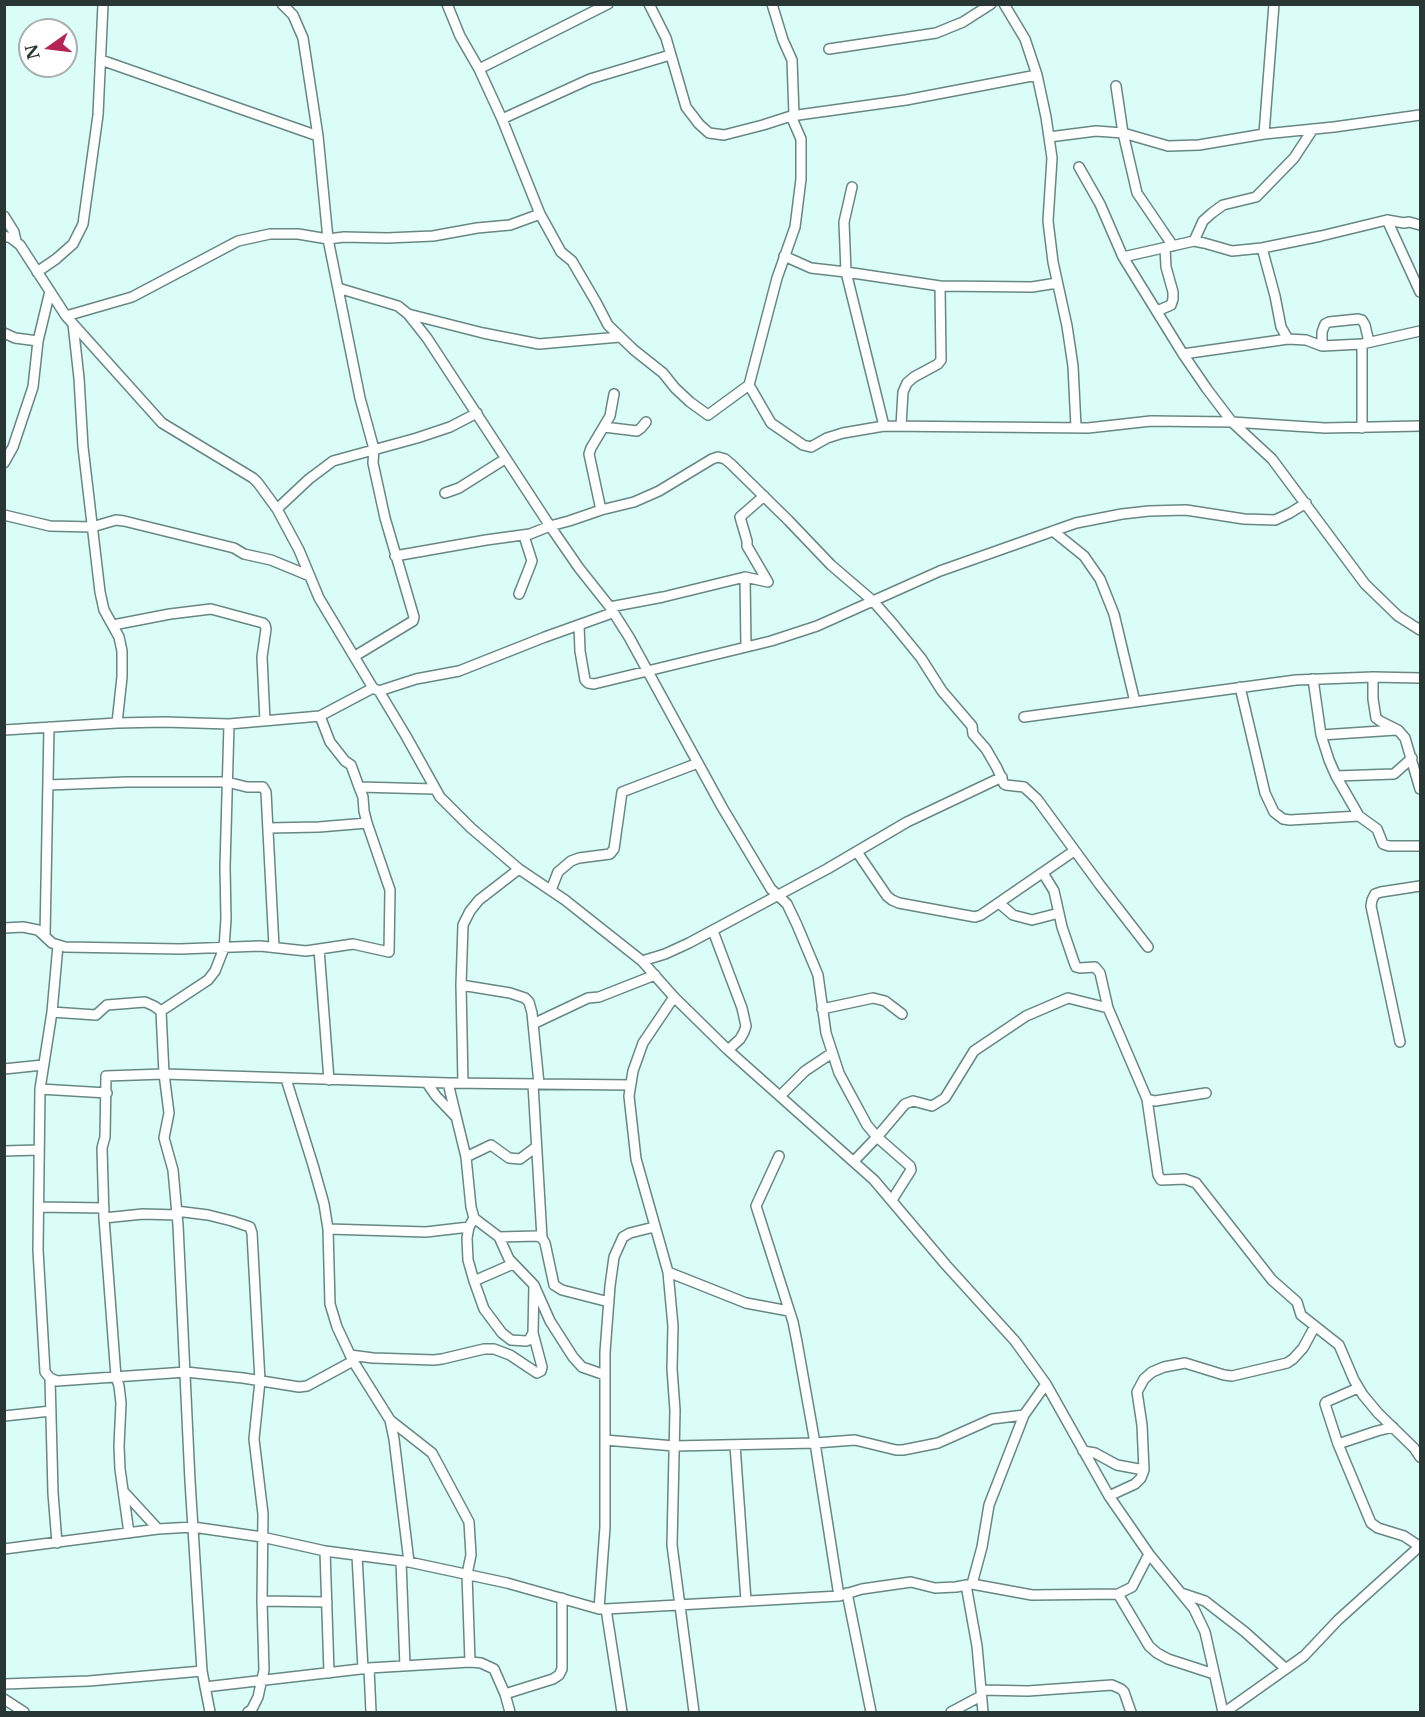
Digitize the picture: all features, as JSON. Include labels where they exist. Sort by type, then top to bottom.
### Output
[{"type":"street","points":[[37,272],[73,244],[83,224],[98,115],[103,4]]},
{"type":"street","points":[[282,4],[292,15],[303,38],[318,136],[328,239],[360,398],[374,449],[373,463],[385,518],[414,617],[413,621],[355,656]]},
{"type":"street","points":[[447,4],[460,36],[479,69],[502,118],[540,214],[561,252],[572,261],[608,325],[634,351],[663,372],[690,402],[708,415],[749,385],[777,278],[795,227],[801,179],[801,139],[792,117],[792,60],[772,4]]},
{"type":"street","points":[[479,69],[608,4]]},
{"type":"street","points":[[649,4],[666,38],[686,107],[699,124],[710,133],[724,135],[792,117],[906,100],[1037,75]]},
{"type":"street","points":[[829,49],[936,33],[963,22],[991,4]]},
{"type":"street","points":[[1004,4],[1025,39],[1037,75],[1049,137],[1052,158],[1047,221],[1073,366],[1076,427]]},
{"type":"street","points":[[1264,134],[1274,4]]},
{"type":"street","points":[[502,118],[590,79],[670,55]]},
{"type":"street","points":[[101,60],[318,136]]},
{"type":"street","points":[[1116,86],[1123,133],[1137,194],[1169,247],[1166,267],[1173,299],[1171,305],[1156,311]]},
{"type":"street","points":[[1049,137],[1096,131],[1123,133],[1168,146],[1199,145],[1264,134],[1420,115]]},
{"type":"street","points":[[1194,241],[1203,221],[1223,205],[1256,197],[1294,158],[1314,129]]},
{"type":"street","points":[[1079,167],[1100,204],[1123,257],[1207,389],[1232,422],[1272,459],[1365,584],[1398,616],[1420,630]]},
{"type":"street","points":[[852,187],[844,222],[846,272],[884,426]]},
{"type":"street","points":[[70,320],[132,297],[238,241],[270,234],[298,234],[328,239],[433,236],[510,225],[540,214]]},
{"type":"street","points":[[4,216],[14,232],[16,241],[70,320],[162,423],[253,478],[277,509],[319,598],[406,736],[440,797],[471,828],[519,869],[551,890],[642,961],[674,997],[728,1050],[854,1161],[892,1200],[946,1265],[1015,1341],[1046,1384],[1109,1496],[1149,1554],[1194,1609],[1206,1632],[1224,1713],[1311,1650],[1338,1620],[1420,1546],[1404,1536],[1377,1528],[1371,1523],[1338,1444],[1325,1404],[1358,1388]]},
{"type":"street","points":[[1123,257],[1194,241],[1232,251],[1262,248],[1387,220],[1420,225]]},
{"type":"street","points":[[1387,220],[1420,292]]},
{"type":"street","points":[[4,236],[16,241]]},
{"type":"street","points":[[1262,248],[1281,327],[1288,339]]},
{"type":"street","points":[[784,256],[811,268],[940,286],[1032,287],[1057,283]]},
{"type":"street","points":[[901,426],[903,392],[907,383],[941,360],[940,286]]},
{"type":"street","points":[[338,288],[398,306],[408,314],[477,412],[550,526],[629,637],[722,807],[771,889],[787,904],[815,966],[826,1033],[839,1073],[867,1125],[911,1168],[892,1200]]},
{"type":"street","points":[[4,463],[14,447],[33,387],[38,341],[50,291]]},
{"type":"street","points":[[408,314],[539,344],[620,337]]},
{"type":"street","points":[[1322,346],[1322,332],[1325,324],[1329,322],[1358,319],[1362,320],[1365,325],[1362,428]]},
{"type":"street","points":[[70,320],[79,378],[83,447],[100,592],[104,610],[119,637],[122,651],[122,677],[117,723]]},
{"type":"street","points":[[1183,354],[1288,339],[1306,340],[1322,346],[1365,343],[1420,331]]},
{"type":"street","points":[[4,333],[15,338],[38,341]]},
{"type":"street","points":[[749,385],[771,423],[811,447],[826,438],[843,433],[884,426],[1100,427],[1151,421],[1232,422],[1325,428],[1420,426]]},
{"type":"street","points":[[601,510],[589,454],[612,408],[614,394]]},
{"type":"street","points":[[277,509],[309,478],[333,461],[450,427],[477,412]]},
{"type":"street","points":[[604,427],[637,431],[646,422]]},
{"type":"street","points":[[445,494],[506,459]]},
{"type":"street","points":[[395,556],[496,538],[524,536],[601,510],[634,502],[659,491],[712,459],[724,459],[764,496],[831,565],[873,601],[917,654],[942,691],[972,725],[974,734],[986,749],[1004,784],[1026,788],[1041,804],[1148,948]]},
{"type":"street","points":[[4,730],[117,723],[230,724],[320,716],[376,689],[459,671],[579,625],[611,610],[745,577],[768,582],[747,546],[740,517],[764,496]]},
{"type":"street","points":[[579,625],[585,680],[594,684],[771,641],[817,626],[940,571],[1076,523],[1149,511],[1186,510],[1244,519],[1275,520],[1306,503]]},
{"type":"street","points":[[4,515],[43,526],[92,527],[116,520],[124,521],[234,548],[244,554],[271,560],[310,576]]},
{"type":"street","points":[[1053,531],[1084,556],[1100,579],[1114,614],[1136,702]]},
{"type":"street","points":[[519,594],[532,561],[524,536]]},
{"type":"street","points":[[745,577],[746,647]]},
{"type":"street","points":[[112,625],[211,609],[262,623],[266,629],[262,657],[265,721]]},
{"type":"street","points":[[1373,677],[1376,718],[1398,730],[1405,738],[1420,789]]},
{"type":"street","points":[[1024,717],[1313,679],[1420,678]]},
{"type":"street","points":[[1313,679],[1321,735],[1336,776],[1359,816],[1377,829],[1383,844],[1420,846]]},
{"type":"street","points":[[1240,687],[1265,793],[1274,812],[1283,819],[1290,820],[1359,816]]},
{"type":"street","points":[[4,928],[34,929],[42,932],[52,943],[58,945],[111,948],[260,946],[293,951],[353,944],[389,952],[390,890],[367,824],[363,797],[351,765],[330,742],[320,716]]},
{"type":"street","points":[[161,1011],[208,980],[224,948],[230,724]]},
{"type":"street","points":[[45,936],[49,727]]},
{"type":"street","points":[[1321,735],[1398,730]]},
{"type":"street","points":[[1336,776],[1394,774],[1412,758]]},
{"type":"street","points":[[551,890],[558,872],[571,861],[610,854],[614,849],[622,792],[698,763]]},
{"type":"street","points":[[642,961],[665,954],[713,931],[907,822],[1002,777]]},
{"type":"street","points":[[48,785],[227,782],[247,787],[263,787],[266,792],[274,947]]},
{"type":"street","points":[[359,787],[434,789]]},
{"type":"street","points":[[268,828],[367,824]]},
{"type":"street","points":[[857,852],[887,896],[899,903],[975,917],[1074,851]]},
{"type":"street","points":[[464,1083],[462,931],[470,912],[491,890],[519,869]]},
{"type":"street","points":[[1043,873],[1054,891],[1076,967],[1095,967],[1098,970],[1108,1008],[1147,1099],[1158,1175],[1161,1180],[1185,1179],[1196,1183],[1272,1280],[1297,1302],[1301,1315],[1339,1345],[1358,1388],[1374,1410],[1420,1457]]},
{"type":"street","points":[[1400,1042],[1371,906],[1375,894],[1420,886]]},
{"type":"street","points":[[999,903],[1013,915],[1032,920],[1059,913]]},
{"type":"street","points":[[713,931],[742,1008],[746,1026],[740,1039],[728,1050]]},
{"type":"street","points":[[58,945],[52,1012],[40,1089],[38,1150],[38,1250],[45,1372],[50,1378],[57,1381],[186,1372],[292,1387],[307,1386],[352,1358],[434,1360],[484,1348],[510,1355],[537,1373],[542,1367],[533,1333],[534,1285]]},
{"type":"street","points":[[319,949],[329,1080]]},
{"type":"street","points":[[533,1024],[588,998],[599,997],[654,975]]},
{"type":"street","points":[[461,985],[510,993],[525,998],[529,1002],[533,1024],[536,1147],[542,1238],[554,1285],[562,1290],[609,1302]]},
{"type":"street","points":[[674,997],[643,1043],[633,1071],[629,1096],[636,1159],[668,1272],[673,1326],[672,1369],[675,1410],[672,1545],[694,1713]]},
{"type":"street","points":[[822,1009],[870,998],[885,1001],[902,1014]]},
{"type":"street","points":[[854,1161],[905,1104],[913,1101],[932,1106],[945,1098],[974,1051],[1026,1016],[1068,998],[1108,1008]]},
{"type":"street","points":[[52,1012],[96,1015],[107,1005],[145,1002],[161,1011]]},
{"type":"street","points":[[161,1011],[164,1074],[169,1113],[164,1138],[172,1170],[176,1213],[202,1671],[210,1713]]},
{"type":"street","points":[[780,1096],[805,1071],[832,1053]]},
{"type":"street","points":[[4,1069],[43,1065]]},
{"type":"street","points":[[129,1533],[119,1446],[122,1403],[116,1377],[104,1213],[102,1148],[105,1137],[106,1076],[164,1074],[427,1083],[630,1085]]},
{"type":"street","points":[[286,1079],[324,1204],[328,1229],[330,1304],[337,1327],[352,1358],[390,1420],[394,1438],[405,1561],[405,1666]]},
{"type":"street","points":[[427,1083],[455,1116]]},
{"type":"street","points":[[448,1083],[466,1157],[474,1218],[499,1237],[509,1259],[534,1285],[550,1321],[573,1357],[582,1366],[605,1374]]},
{"type":"street","points":[[40,1089],[107,1093]]},
{"type":"street","points":[[1147,1099],[1155,1101],[1206,1093]]},
{"type":"street","points":[[466,1157],[491,1145],[509,1158],[520,1159],[536,1147]]},
{"type":"street","points":[[4,1151],[38,1150]]},
{"type":"street","points":[[779,1156],[756,1206],[797,1342],[843,1594],[871,1713]]},
{"type":"street","points":[[39,1207],[104,1213],[208,1215],[250,1227],[260,1381],[254,1439],[263,1514],[264,1670],[258,1697],[248,1713]]},
{"type":"street","points":[[474,1218],[467,1238],[468,1260],[484,1309],[502,1333],[511,1340],[530,1340],[533,1333]]},
{"type":"street","points":[[328,1229],[426,1232],[469,1227]]},
{"type":"street","points":[[622,1713],[602,1609],[605,1527],[605,1374],[609,1302],[614,1257],[623,1237],[654,1227]]},
{"type":"street","points":[[499,1237],[537,1236],[542,1238]]},
{"type":"street","points":[[474,1281],[513,1264]]},
{"type":"street","points":[[668,1272],[746,1303],[789,1311]]},
{"type":"street","points":[[1109,1496],[1139,1481],[1144,1470],[1142,1425],[1137,1392],[1144,1379],[1152,1372],[1185,1363],[1224,1376],[1232,1376],[1287,1363],[1303,1348],[1315,1326]]},
{"type":"street","points":[[50,1378],[53,1493],[57,1543]]},
{"type":"street","points":[[983,1713],[969,1585],[982,1547],[989,1505],[1024,1415],[1046,1384]]},
{"type":"street","points":[[4,1416],[51,1411]]},
{"type":"street","points":[[605,1440],[674,1446],[860,1440],[903,1450],[938,1443],[992,1419],[1024,1415]]},
{"type":"street","points":[[390,1420],[432,1453],[469,1522],[471,1555],[467,1574],[470,1662]]},
{"type":"street","points":[[1338,1444],[1393,1427]]},
{"type":"street","points":[[735,1445],[746,1601]]},
{"type":"street","points":[[1083,1451],[1095,1453],[1117,1465],[1144,1470]]},
{"type":"street","points":[[124,1492],[158,1529]]},
{"type":"street","points":[[4,1549],[158,1529],[193,1527],[262,1537],[325,1551],[405,1561],[467,1574],[602,1609],[843,1594],[911,1582],[935,1588],[969,1585],[1032,1595],[1118,1594],[1132,1587],[1149,1554]]},
{"type":"street","points":[[325,1551],[329,1673]]},
{"type":"street","points":[[357,1555],[371,1713]]},
{"type":"street","points":[[1181,1593],[1205,1600],[1286,1669]]},
{"type":"street","points":[[1118,1594],[1149,1646],[1157,1653],[1168,1659],[1214,1674]]},
{"type":"street","points":[[505,1694],[559,1675],[562,1669],[562,1599]]},
{"type":"street","points":[[262,1600],[327,1602]]},
{"type":"street","points":[[205,1687],[366,1669],[470,1662],[481,1663],[494,1669],[510,1713]]},
{"type":"street","points":[[4,1684],[89,1681],[202,1671]]},
{"type":"street","points":[[951,1713],[981,1693],[1112,1685],[1124,1692],[1131,1713]]},
{"type":"street","points":[[4,1699],[24,1713]]}]
